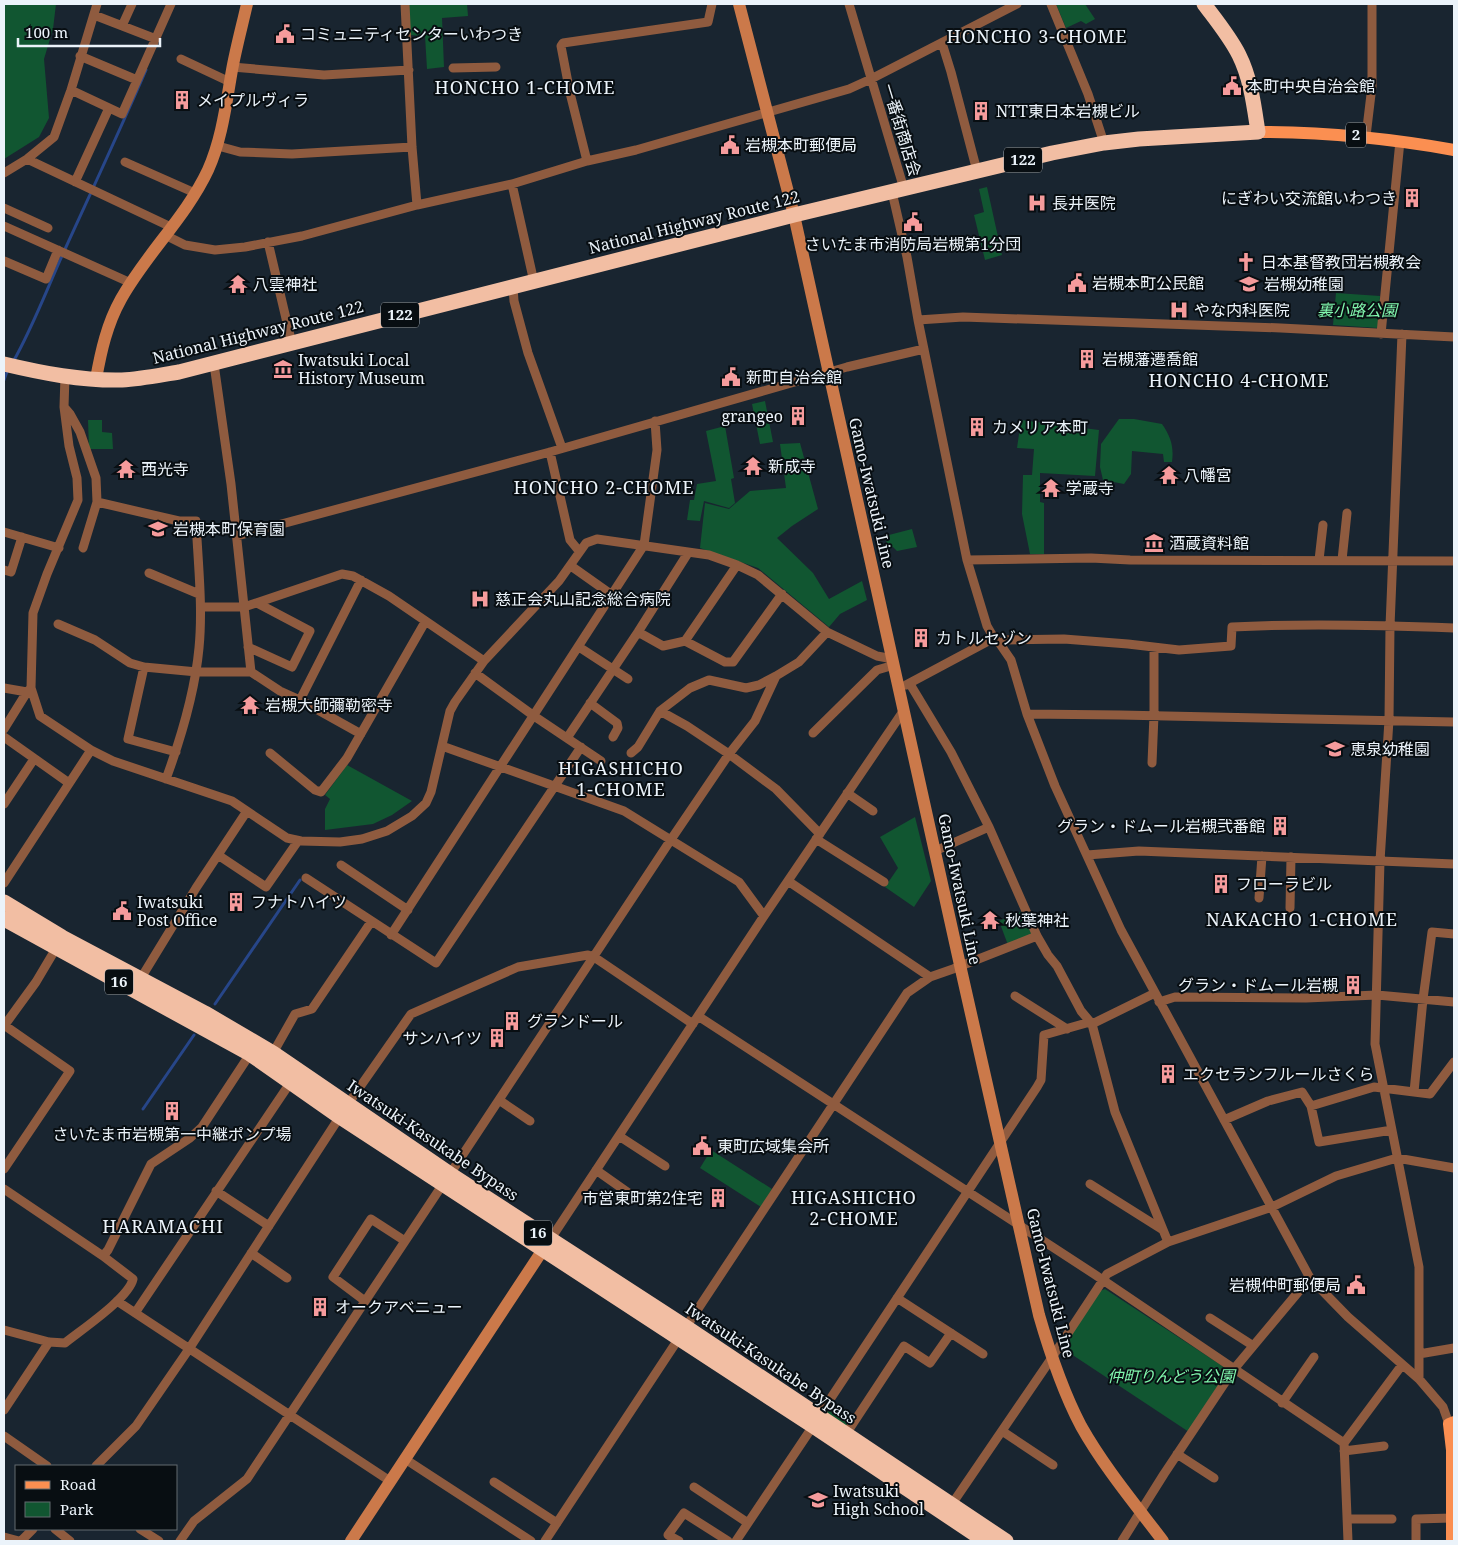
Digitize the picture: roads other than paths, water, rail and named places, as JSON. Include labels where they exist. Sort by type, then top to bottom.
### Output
[{"type":"highway","points":[[1204,4],[1240,56],[1253,96],[1258,132]]},
{"type":"highway","name":"National Highway Route 122","points":[[4,364],[65,376],[96,379],[123,380],[150,377],[214,364],[794,215],[1052,153],[1104,143],[1175,136],[1258,132]]},
{"type":"highway","name":"Iwatsuki-Kasukabe Bypass","points":[[4,902],[59,943],[344,1110],[816,1421],[985,1541]]},
{"type":"highway","name":"Iwatsuki-Kasukabe Bypass","points":[[4,919],[140,978],[206,1013],[273,1053],[344,1110]]},
{"type":"highway","name":"Iwatsuki-Kasukabe Bypass","points":[[816,1421],[846,1434],[1006,1541]]},
{"type":"main road","points":[[96,379],[100,355],[115,312],[131,283],[195,193],[208,171],[218,146],[232,67],[247,4]]},
{"type":"main road","name":"Gamo-Iwatsuki Line","points":[[739,4],[794,215],[894,662],[904,685],[904,710],[1039,1315],[1051,1359],[1082,1426],[1116,1478],[1163,1541]]},
{"type":"main road","name":"2","points":[[1258,132],[1311,132],[1366,136],[1454,150]]},
{"type":"main road","points":[[351,1541],[547,1245]]},
{"type":"main road","points":[[1452,1423],[1452,1541]]},
{"type":"street","points":[[4,173],[27,159],[54,137],[71,90],[97,4]]},
{"type":"street","points":[[122,26],[132,4]]},
{"type":"street","points":[[71,90],[122,114],[171,4]]},
{"type":"street","points":[[405,4],[412,147],[417,205]]},
{"type":"street","points":[[586,161],[570,93],[561,46],[563,43],[708,22],[712,4]]},
{"type":"street","name":"一番街商店会","points":[[849,4],[871,79],[898,190],[918,320],[967,560],[987,626],[1011,660],[1027,714],[1055,786],[1121,930],[1310,1278],[1348,1317],[1419,1379],[1443,1407],[1452,1423]]},
{"type":"street","name":"一番街商店会","points":[[27,159],[76,182],[168,231],[185,244],[215,250],[245,247],[302,236],[417,205],[512,184],[586,161],[636,150],[849,89],[1017,4]]},
{"type":"street","points":[[1051,4],[1088,94],[1104,143]]},
{"type":"street","points":[[1366,136],[1372,86],[1372,4]]},
{"type":"street","points":[[94,15],[156,39]]},
{"type":"street","points":[[942,43],[977,171]]},
{"type":"street","points":[[80,56],[136,80]]},
{"type":"street","points":[[181,59],[230,82]]},
{"type":"street","points":[[232,67],[324,75],[409,70]]},
{"type":"street","points":[[453,68],[496,67]]},
{"type":"street","points":[[76,182],[109,108]]},
{"type":"street","points":[[1382,334],[1400,141]]},
{"type":"street","points":[[218,146],[240,152],[292,154],[412,147]]},
{"type":"street","points":[[125,162],[195,193]]},
{"type":"street","points":[[512,184],[534,282]]},
{"type":"street","points":[[4,208],[48,228]]},
{"type":"street","points":[[4,226],[131,283]]},
{"type":"street","points":[[268,242],[292,344]]},
{"type":"street","points":[[4,260],[46,280],[58,250]]},
{"type":"street","points":[[512,287],[528,353],[562,448]]},
{"type":"street","points":[[918,320],[963,317],[1281,328],[1454,337]]},
{"type":"street","points":[[1402,334],[1390,626],[1389,720],[1380,861],[1374,1044],[1419,1267],[1419,1379]]},
{"type":"street","points":[[237,536],[550,452],[829,373],[924,349]]},
{"type":"street","points":[[214,364],[237,536],[251,672]]},
{"type":"street","points":[[65,376],[64,407],[69,446],[77,478],[78,500],[59,548],[46,574],[33,613],[29,690],[40,716],[91,750],[113,761],[232,801],[287,838],[298,841],[340,842],[362,839],[387,831],[412,816],[426,803],[431,792],[450,712],[455,702],[484,660],[559,581],[586,543],[597,538],[709,555],[737,565],[758,575],[828,632],[877,656],[894,662]]},
{"type":"street","points":[[64,407],[80,432],[96,478],[97,502],[83,548]]},
{"type":"street","points":[[391,935],[644,545],[657,450],[655,421]]},
{"type":"street","points":[[550,452],[570,540],[580,551]]},
{"type":"street","points":[[97,502],[179,521],[196,521],[200,647],[196,672],[176,752],[166,779]]},
{"type":"street","points":[[1342,560],[1347,513]]},
{"type":"street","points":[[1319,560],[1323,524]]},
{"type":"street","points":[[4,532],[59,548]]},
{"type":"street","points":[[4,570],[11,572],[22,537]]},
{"type":"street","points":[[567,738],[614,669],[688,553]]},
{"type":"street","points":[[967,560],[1091,558],[1130,560],[1454,561]]},
{"type":"street","points":[[685,641],[737,565]]},
{"type":"street","points":[[571,566],[612,595]]},
{"type":"street","points":[[149,573],[199,594]]},
{"type":"street","points":[[200,607],[244,607],[342,574],[353,576],[389,596],[484,660]]},
{"type":"street","points":[[300,700],[361,580]]},
{"type":"street","points":[[638,632],[663,646],[685,641],[725,662],[733,662],[782,594]]},
{"type":"street","points":[[248,647],[292,667],[310,631],[257,603]]},
{"type":"street","points":[[270,753],[315,790],[321,792],[347,758],[425,622]]},
{"type":"street","points":[[58,624],[95,640],[130,663],[144,667],[196,672],[251,672],[280,691],[361,734]]},
{"type":"street","points":[[1168,1242],[1115,1112],[1091,1023],[1081,1011],[1057,966],[1037,936],[988,827],[951,752],[904,685],[997,641],[1006,640],[1064,639],[1179,650],[1231,646],[1232,627],[1299,624],[1454,628]]},
{"type":"street","points":[[631,753],[638,747],[660,711],[690,688],[709,680],[746,688],[759,685],[799,662],[828,632]]},
{"type":"street","points":[[578,647],[628,678]]},
{"type":"street","points":[[1152,763],[1154,647]]},
{"type":"street","points":[[814,733],[877,670],[894,662]]},
{"type":"street","points":[[144,667],[128,739],[176,752]]},
{"type":"street","points":[[475,673],[601,761]]},
{"type":"street","points":[[180,1541],[194,1521],[247,1478],[670,841],[755,721],[776,676]]},
{"type":"street","points":[[4,688],[29,690]]},
{"type":"street","points":[[4,729],[29,690]]},
{"type":"street","points":[[590,703],[617,723],[618,728],[613,736]]},
{"type":"street","points":[[547,1245],[764,916],[904,710]]},
{"type":"street","points":[[660,711],[730,754],[776,789],[818,836],[884,882]]},
{"type":"street","points":[[1027,714],[1454,722]]},
{"type":"street","points":[[4,737],[69,784]]},
{"type":"street","points":[[442,746],[624,811],[739,882],[764,916]]},
{"type":"street","points":[[306,878],[436,963],[580,747]]},
{"type":"street","points":[[4,883],[91,750]]},
{"type":"street","points":[[4,804],[34,759]]},
{"type":"street","points":[[848,793],[873,811]]},
{"type":"street","points":[[140,978],[247,811]]},
{"type":"street","points":[[935,851],[988,827]]},
{"type":"street","points":[[218,855],[266,887],[298,841]]},
{"type":"street","points":[[1087,855],[1139,851],[1454,864]]},
{"type":"street","points":[[1259,898],[1262,856]]},
{"type":"street","points":[[1290,908],[1291,857]]},
{"type":"street","points":[[4,864],[12,870]]},
{"type":"street","points":[[342,865],[408,910]]},
{"type":"street","points":[[788,881],[930,976]]},
{"type":"street","points":[[273,1053],[295,1014],[312,1009],[371,922]]},
{"type":"street","points":[[1414,1092],[1422,999],[1432,932],[1454,934]]},
{"type":"street","points":[[545,1541],[907,992],[930,976],[1037,936]]},
{"type":"street","points":[[4,1169],[70,1071],[4,1026],[36,982],[59,943]]},
{"type":"street","points":[[97,1465],[136,1426],[189,1349],[344,1110],[411,1014],[518,967],[588,955],[594,956],[833,1104],[1234,1369],[1344,1447],[1384,1446]]},
{"type":"street","points":[[736,1541],[1041,1080],[1044,1035],[1091,1023],[1155,993]]},
{"type":"street","points":[[1160,1002],[1175,997],[1306,998],[1377,995],[1454,1002]]},
{"type":"street","points":[[1015,996],[1067,1029]]},
{"type":"street","points":[[103,1256],[108,1250],[151,1164],[190,1138],[202,1127],[250,1054]]},
{"type":"street","points":[[1311,1106],[1374,1087],[1430,1094],[1454,1062]]},
{"type":"street","points":[[135,1313],[286,1089]]},
{"type":"street","points":[[1224,1120],[1268,1101],[1302,1092],[1311,1106],[1319,1142],[1392,1130]]},
{"type":"street","points":[[499,1100],[530,1121]]},
{"type":"street","points":[[618,1136],[665,1166]]},
{"type":"street","points":[[952,1504],[1107,1274],[1168,1242],[1272,1208],[1329,1178],[1397,1158],[1454,1168]]},
{"type":"street","points":[[596,1170],[630,1194]]},
{"type":"street","points":[[1090,1184],[1163,1230]]},
{"type":"street","points":[[4,1189],[134,1279],[117,1301],[65,1343],[49,1342],[4,1330]]},
{"type":"street","points":[[216,1191],[269,1226]]},
{"type":"street","points":[[365,1301],[333,1277],[371,1219],[405,1241]]},
{"type":"street","points":[[251,1254],[287,1278]]},
{"type":"street","points":[[1122,1541],[1234,1369],[1252,1345],[1310,1278]]},
{"type":"street","points":[[897,1298],[983,1354]]},
{"type":"street","points":[[117,1301],[390,1480]]},
{"type":"street","points":[[1210,1318],[1252,1345]]},
{"type":"street","points":[[846,1434],[904,1346],[930,1363],[951,1333]]},
{"type":"street","points":[[4,1410],[49,1342]]},
{"type":"street","points":[[1419,1354],[1454,1348]]},
{"type":"street","points":[[1282,1403],[1314,1358]]},
{"type":"street","points":[[1348,1541],[1344,1447],[1402,1365]]},
{"type":"street","points":[[1002,1431],[1053,1465]]},
{"type":"street","points":[[4,1436],[45,1465]]},
{"type":"street","points":[[1177,1454],[1214,1478]]},
{"type":"street","points":[[405,1459],[531,1541]]},
{"type":"street","points":[[494,1482],[557,1523]]},
{"type":"street","points":[[694,1487],[748,1523]]},
{"type":"street","points":[[679,1541],[668,1535],[684,1513],[728,1541]]},
{"type":"street","points":[[1416,1541],[1416,1519],[1452,1518]]},
{"type":"street","points":[[1347,1519],[1392,1519]]},
{"type":"street","points":[[4,1538],[20,1541],[32,1530]]},
{"type":"street","points":[[56,1530],[70,1541]]},
{"type":"street","points":[[142,1530],[159,1541]]},
{"type":"waterway","points":[[13,362],[34,320],[146,70]]},
{"type":"waterway","points":[[4,380],[8,369]]},
{"type":"waterway","points":[[215,1004],[300,880]]},
{"type":"waterway","points":[[143,1109],[194,1035]]},
{"type":"place","name":"コミュニティセンターいわつき","points":[[285,34]]},
{"type":"place","name":"本町中央自治会館","points":[[1232,86]]},
{"type":"place","name":"メイプルヴィラ","points":[[182,100]]},
{"type":"place","name":"NTT東日本岩槻ビル","points":[[981,111]]},
{"type":"place","name":"岩槻本町郵便局","points":[[730,145]]},
{"type":"place","name":"にぎわい交流館いわつき","points":[[1412,198]]},
{"type":"place","name":"長井医院","points":[[1037,203]]},
{"type":"place","name":"さいたま市消防局岩槻第1分団","points":[[913,222]]},
{"type":"place","name":"日本基督教団岩槻教会","points":[[1246,262]]},
{"type":"place","name":"岩槻本町公民館","points":[[1077,283]]},
{"type":"place","name":"八雲神社","points":[[238,284]]},
{"type":"place","name":"岩槻幼稚園","points":[[1249,284]]},
{"type":"place","name":"やな内科医院","points":[[1179,310]]},
{"type":"place","name":"岩槻藩遷喬館","points":[[1087,359]]},
{"type":"place","name":"Iwatsuki Local History Museum","points":[[283,369]]},
{"type":"place","name":"新町自治会館","points":[[731,377]]},
{"type":"place","name":"grangeo","points":[[798,416]]},
{"type":"place","name":"カメリア本町","points":[[977,427]]},
{"type":"place","name":"新成寺","points":[[753,466]]},
{"type":"place","name":"西光寺","points":[[126,469]]},
{"type":"place","name":"八幡宮","points":[[1169,475]]},
{"type":"place","name":"学蔵寺","points":[[1051,488]]},
{"type":"place","name":"岩槻本町保育園","points":[[158,529]]},
{"type":"place","name":"酒蔵資料館","points":[[1154,543]]},
{"type":"place","name":"慈正会丸山記念総合病院","points":[[480,599]]},
{"type":"place","name":"カトルセゾン","points":[[921,638]]},
{"type":"place","name":"岩槻大師彌勒密寺","points":[[250,705]]},
{"type":"place","name":"恵泉幼稚園","points":[[1335,749]]},
{"type":"place","name":"グラン・ドムール岩槻弐番館","points":[[1280,826]]},
{"type":"place","name":"フローラビル","points":[[1221,884]]},
{"type":"place","name":"フナトハイツ","points":[[236,902]]},
{"type":"place","name":"Iwatsuki Post Office","points":[[122,911]]},
{"type":"place","name":"秋葉神社","points":[[990,920]]},
{"type":"place","name":"グラン・ドムール岩槻","points":[[1353,985]]},
{"type":"place","name":"グランドール","points":[[512,1021]]},
{"type":"place","name":"サンハイツ","points":[[497,1038]]},
{"type":"place","name":"エクセランフルールさくら","points":[[1168,1074]]},
{"type":"place","name":"さいたま市岩槻第一中継ポンプ場","points":[[172,1111]]},
{"type":"place","name":"東町広域集会所","points":[[702,1146]]},
{"type":"place","name":"市営東町第2住宅","points":[[718,1198]]},
{"type":"place","name":"岩槻仲町郵便局","points":[[1356,1285]]},
{"type":"place","name":"オークアベニュー","points":[[320,1307]]},
{"type":"place","name":"Iwatsuki High School","points":[[818,1500]]},
{"type":"district","name":"HONCHO 3-CHOME","points":[[1037,37]]},
{"type":"district","name":"HONCHO 1-CHOME","points":[[525,88]]},
{"type":"district","name":"HONCHO 4-CHOME","points":[[1239,381]]},
{"type":"district","name":"HONCHO 2-CHOME","points":[[604,488]]},
{"type":"district","name":"HIGASHICHO 1-CHOME","points":[[621,780]]},
{"type":"district","name":"NAKACHO 1-CHOME","points":[[1302,920]]},
{"type":"district","name":"HIGASHICHO 2-CHOME","points":[[854,1208]]},
{"type":"district","name":"HARAMACHI","points":[[163,1227]]},
{"type":"park label","name":"裏小路公園","points":[[1357,310]]},
{"type":"park label","name":"仲町りんどう公園","points":[[1171,1376]]}]
